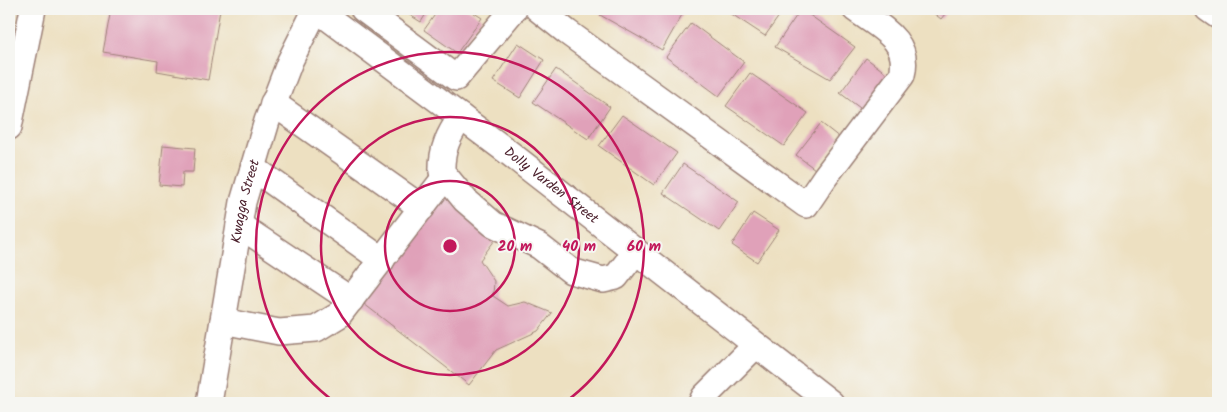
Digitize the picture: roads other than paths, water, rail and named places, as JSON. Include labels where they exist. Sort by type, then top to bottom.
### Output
[{"type":"street","points":[[9,127],[33,9]]},
{"type":"street","name":"Kwagga Street","points":[[209,403],[243,202],[273,103],[290,61],[316,9]]},
{"type":"street","name":"Dolly Varden Street","points":[[316,9],[461,117],[831,403]]},
{"type":"street","points":[[363,9],[456,78],[514,9]]},
{"type":"street","points":[[538,9],[575,38],[806,205],[902,75],[904,67],[904,54],[896,39],[855,9]]},
{"type":"street","points":[[1208,9],[1218,16]]},
{"type":"street","points":[[273,103],[422,208]]},
{"type":"street","points":[[461,117],[450,132],[443,149],[442,172],[465,200],[494,224],[539,246],[571,271],[604,280],[616,277],[636,251]]},
{"type":"street","points":[[253,168],[382,260]]},
{"type":"street","points":[[223,321],[279,332],[316,329],[339,315],[445,178]]},
{"type":"street","points":[[239,225],[351,300]]},
{"type":"street","points":[[701,403],[704,397],[756,345]]}]
